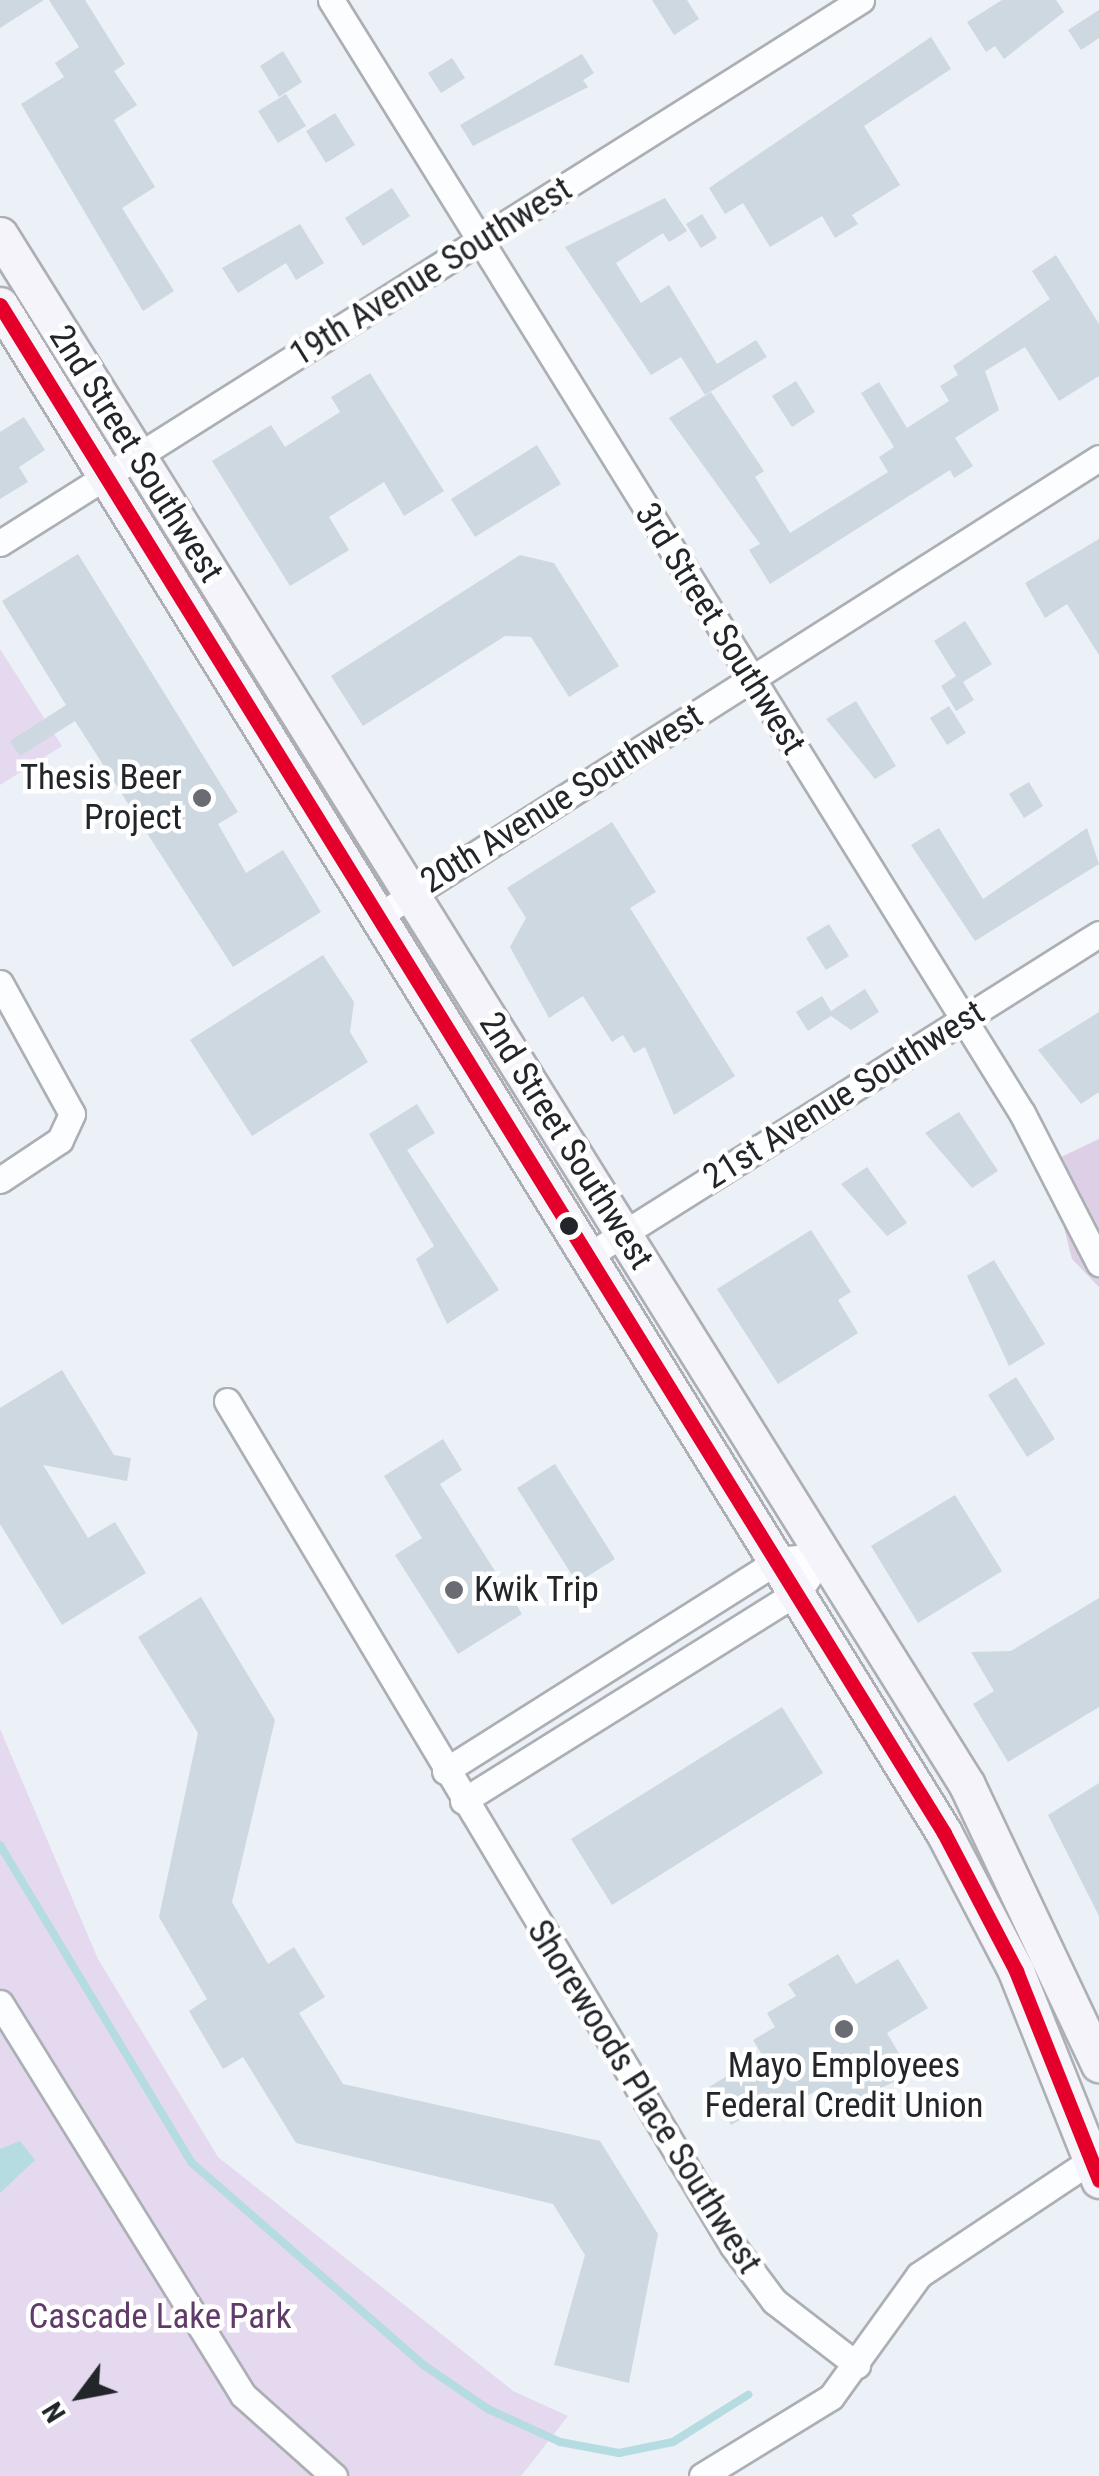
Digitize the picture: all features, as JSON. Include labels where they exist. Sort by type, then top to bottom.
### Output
[{"type":"main road","name":"2nd Street Southwest","points":[[0,235],[992,1829],[1099,2064]]},
{"type":"main road","name":"2nd Street Southwest","points":[[0,305],[798,1592],[989,1916],[1097,2165]]},
{"type":"street","name":"3rd Street Southwest","points":[[332,0],[964,1019],[1099,1263]]},
{"type":"street","name":"19th Avenue Southwest","points":[[0,542],[862,0]]},
{"type":"street","name":"20th Avenue Southwest","points":[[380,914],[1099,458]]},
{"type":"street","name":"21st Avenue Southwest","points":[[588,1256],[1099,934]]},
{"type":"street","points":[[0,983],[72,1114],[60,1140],[0,1180]]},
{"type":"street","name":"Shorewoods Place Southwest","points":[[227,1401],[421,1717],[462,1802],[747,2267],[796,2320],[857,2365]]},
{"type":"street","points":[[445,1771],[779,1560],[824,1555]]},
{"type":"street","points":[[462,1802],[798,1592],[824,1555]]},
{"type":"street","points":[[0,2002],[243,2395],[334,2476]]},
{"type":"street","points":[[702,2476],[730,2469],[820,2406],[857,2365],[919,2275],[1097,2165]]},
{"type":"green space","points":[[0,649],[62,746],[0,785]]},
{"type":"green space","name":"Cascade Lake Park","points":[[0,1729],[98,1959],[218,2157],[513,2391],[568,2416],[521,2476],[0,2476]]},
{"type":"shaded area","points":[[1099,1139],[1099,1287],[1072,1259],[1052,1181],[1061,1157]]},
{"type":"water","points":[[20,2141],[35,2160],[0,2193],[0,2149]]},
{"type":"building","points":[[0,0],[44,0],[0,28]]},
{"type":"building","points":[[49,0],[85,0],[125,64],[114,71],[137,105],[114,120],[155,187],[122,208],[174,291],[143,311],[21,104],[64,77],[55,63],[79,47]]},
{"type":"building","points":[[652,0],[687,0],[699,19],[674,35]]},
{"type":"building","points":[[1002,0],[1056,0],[1064,12],[1004,59],[995,46],[986,52],[967,22]]},
{"type":"building","points":[[1099,10],[1099,38],[1081,50],[1068,30]]},
{"type":"building","points":[[931,37],[951,69],[864,126],[900,185],[852,215],[858,224],[835,238],[822,216],[770,247],[743,203],[725,214],[709,188]]},
{"type":"building","points":[[283,51],[302,82],[279,97],[260,66]]},
{"type":"building","points":[[582,54],[594,73],[583,80],[588,87],[473,146],[460,125]]},
{"type":"building","points":[[452,58],[465,78],[441,93],[428,73]]},
{"type":"building","points":[[286,94],[306,126],[278,143],[258,111]]},
{"type":"building","points":[[335,113],[355,145],[326,163],[306,131]]},
{"type":"building","points":[[392,188],[410,216],[363,246],[345,218]]},
{"type":"building","points":[[665,198],[687,231],[669,242],[663,233],[616,263],[641,303],[669,285],[717,364],[756,340],[767,357],[705,395],[681,357],[651,375],[565,247]]},
{"type":"building","points":[[702,214],[717,238],[701,248],[686,224]]},
{"type":"building","points":[[300,224],[324,263],[296,280],[286,263],[238,293],[222,268]]},
{"type":"building","points":[[1056,255],[1099,324],[1099,376],[1059,401],[1025,347],[985,371],[999,410],[955,438],[973,466],[954,478],[950,470],[770,584],[749,550],[760,544],[669,418],[711,392],[764,471],[755,477],[790,533],[888,472],[879,457],[894,447],[861,393],[879,382],[907,428],[949,401],[940,386],[958,375],[953,366],[1050,299],[1032,271]]},
{"type":"building","points":[[370,373],[444,491],[404,516],[384,482],[329,517],[349,550],[290,586],[212,461],[271,425],[285,447],[340,412],[331,397]]},
{"type":"building","points":[[796,381],[815,412],[792,427],[772,396]]},
{"type":"building","points":[[24,417],[45,450],[19,467],[28,482],[0,499],[0,432]]},
{"type":"building","points":[[537,445],[561,484],[475,537],[451,499]]},
{"type":"building","points":[[1099,539],[1099,655],[1067,604],[1045,618],[1025,583]]},
{"type":"building","points":[[78,554],[238,812],[218,824],[246,873],[283,850],[321,912],[233,967],[75,721],[20,756],[10,741],[66,705],[2,601]]},
{"type":"building","points":[[520,555],[554,563],[619,666],[569,697],[531,637],[505,636],[363,726],[331,676]]},
{"type":"building","points":[[965,621],[992,664],[963,682],[974,700],[956,711],[941,686],[956,676],[934,641]]},
{"type":"building","points":[[856,701],[896,766],[875,779],[826,719]]},
{"type":"building","points":[[949,706],[966,733],[947,745],[930,718]]},
{"type":"building","points":[[1029,782],[1043,806],[1024,818],[1009,794]]},
{"type":"building","points":[[612,822],[656,892],[630,908],[735,1076],[674,1115],[645,1047],[634,1053],[623,1035],[612,1042],[583,996],[549,1018],[510,947],[526,918],[507,888]]},
{"type":"building","points":[[939,828],[983,899],[1087,828],[1099,864],[975,941],[911,845]]},
{"type":"building","points":[[829,924],[849,956],[826,970],[806,938]]},
{"type":"building","points":[[323,955],[354,1002],[350,1032],[368,1062],[252,1136],[190,1040]]},
{"type":"building","points":[[865,989],[879,1012],[851,1030],[831,1016],[808,1031],[796,1012],[822,996],[831,1011]]},
{"type":"building","points":[[1099,1012],[1099,1092],[1081,1104],[1038,1050]]},
{"type":"building","points":[[417,1104],[435,1133],[407,1150],[499,1290],[447,1324],[416,1259],[434,1246],[369,1134]]},
{"type":"building","points":[[959,1112],[998,1171],[972,1188],[925,1133]]},
{"type":"building","points":[[867,1167],[907,1223],[887,1236],[841,1184]]},
{"type":"building","points":[[811,1230],[851,1292],[838,1300],[858,1333],[778,1384],[717,1289]]},
{"type":"building","points":[[994,1260],[1045,1344],[1009,1366],[967,1276]]},
{"type":"building","points":[[62,1370],[114,1455],[131,1458],[127,1481],[43,1465],[88,1538],[115,1522],[146,1573],[62,1625],[0,1524],[0,1408]]},
{"type":"building","points":[[1016,1377],[1055,1439],[1027,1457],[988,1395]]},
{"type":"building","points":[[443,1439],[462,1470],[440,1484],[522,1614],[458,1654],[395,1555],[422,1538],[384,1476]]},
{"type":"building","points":[[555,1464],[615,1559],[577,1583],[517,1488]]},
{"type":"building","points":[[955,1495],[1002,1571],[918,1623],[871,1546]]},
{"type":"building","points":[[201,1597],[275,1720],[232,1902],[268,1964],[294,1947],[325,1997],[299,2013],[343,2084],[600,2141],[658,2234],[629,2383],[554,2365],[585,2255],[553,2204],[296,2143],[243,2057],[223,2069],[189,2011],[207,1999],[159,1917],[198,1733],[138,1637]]},
{"type":"building","points":[[1099,1598],[1099,1707],[1008,1762],[973,1704],[994,1691],[971,1652],[1011,1651]]},
{"type":"building","points":[[782,1707],[823,1773],[612,1905],[571,1839]]},
{"type":"building","points":[[1099,1783],[1099,1916],[1048,1815]]},
{"type":"building","points":[[838,1954],[856,1984],[898,1959],[928,2008],[887,2033],[911,2074],[830,2112],[817,2090],[792,2105],[785,2093],[731,2125],[709,2087],[762,2055],[753,2040],[775,2027],[767,2013],[796,1996],[788,1984]]},
{"type":"waterway","points":[[0,1845],[192,2163],[425,2366],[488,2409],[560,2442],[619,2453],[673,2442],[748,2395]]},
{"type":"transit line","points":[[0,305],[944,1833],[1016,1971],[1099,2180]]},
{"type":"place","name":"Thesis Beer Project","points":[[202,798]]},
{"type":"place","name":"Kwik Trip","points":[[454,1590]]},
{"type":"place","name":"Mayo Employees Federal Credit Union","points":[[844,2029]]}]
